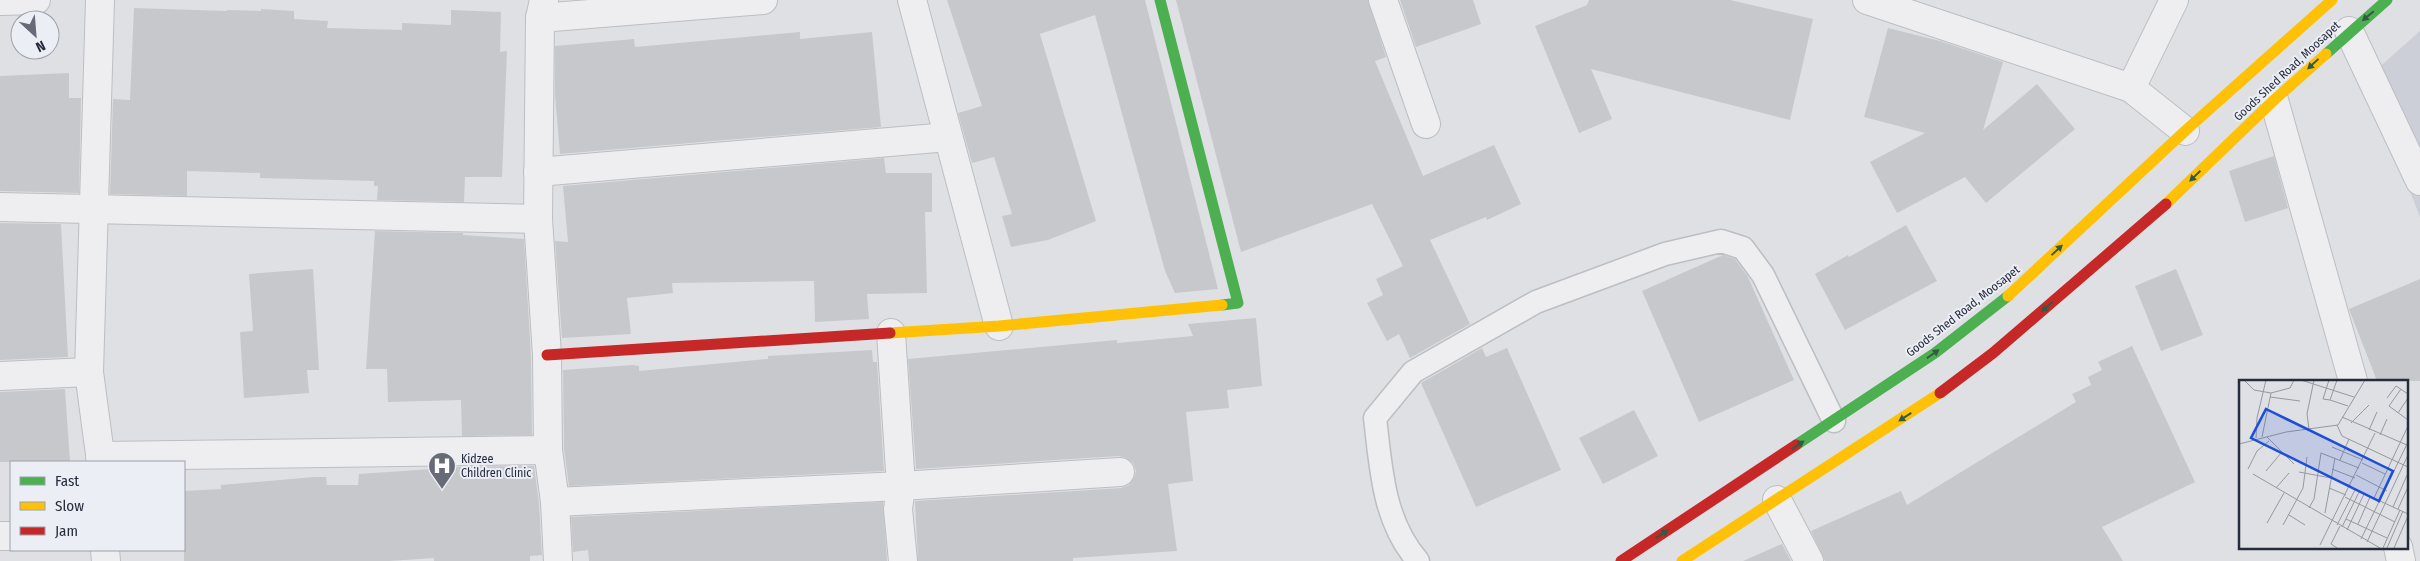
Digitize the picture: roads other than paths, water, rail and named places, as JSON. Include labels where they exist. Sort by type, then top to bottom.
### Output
[{"type":"street","points":[[0,1],[36,0]]},
{"type":"street","points":[[100,0],[90,372],[101,459],[548,450]]},
{"type":"street","points":[[558,561],[555,502],[548,450],[547,355],[538,220],[542,9],[763,0]]},
{"type":"street","points":[[912,0],[999,326]]},
{"type":"street","points":[[547,355],[999,326],[1238,303],[1160,0]]},
{"type":"street","points":[[1383,0],[1426,124]]},
{"type":"street","points":[[1868,0],[2131,88],[2185,132]]},
{"type":"street","points":[[2131,88],[2174,0]]},
{"type":"street","name":"Goods Shed Road, Moosapet","points":[[1621,561],[1935,353],[2010,295],[2144,169],[2332,0]]},
{"type":"street","name":"Goods Shed Road, Moosapet","points":[[1682,561],[1922,406],[1993,353],[2170,195],[2349,31],[2387,0]]},
{"type":"street","points":[[2349,31],[2420,181]]},
{"type":"street","points":[[2274,100],[2353,380]]},
{"type":"street","points":[[538,172],[948,137]]},
{"type":"street","points":[[2144,169],[2155,180]]},
{"type":"street","points":[[0,207],[538,220]]},
{"type":"street","points":[[891,333],[901,486],[898,509],[903,561]]},
{"type":"street","points":[[0,376],[90,372]]},
{"type":"street","points":[[555,502],[901,486],[1120,472]]},
{"type":"street","points":[[1777,500],[1808,561]]},
{"type":"street","points":[[2398,548],[2401,561]]},
{"type":"lane","points":[[1418,561],[1406,548],[1385,499],[1375,418],[1413,372],[1536,302],[1665,254],[1721,241],[1743,248],[1763,275],[1834,420]]},
{"type":"place","name":"Kidzee Children Clinic","points":[[442,490]]}]
